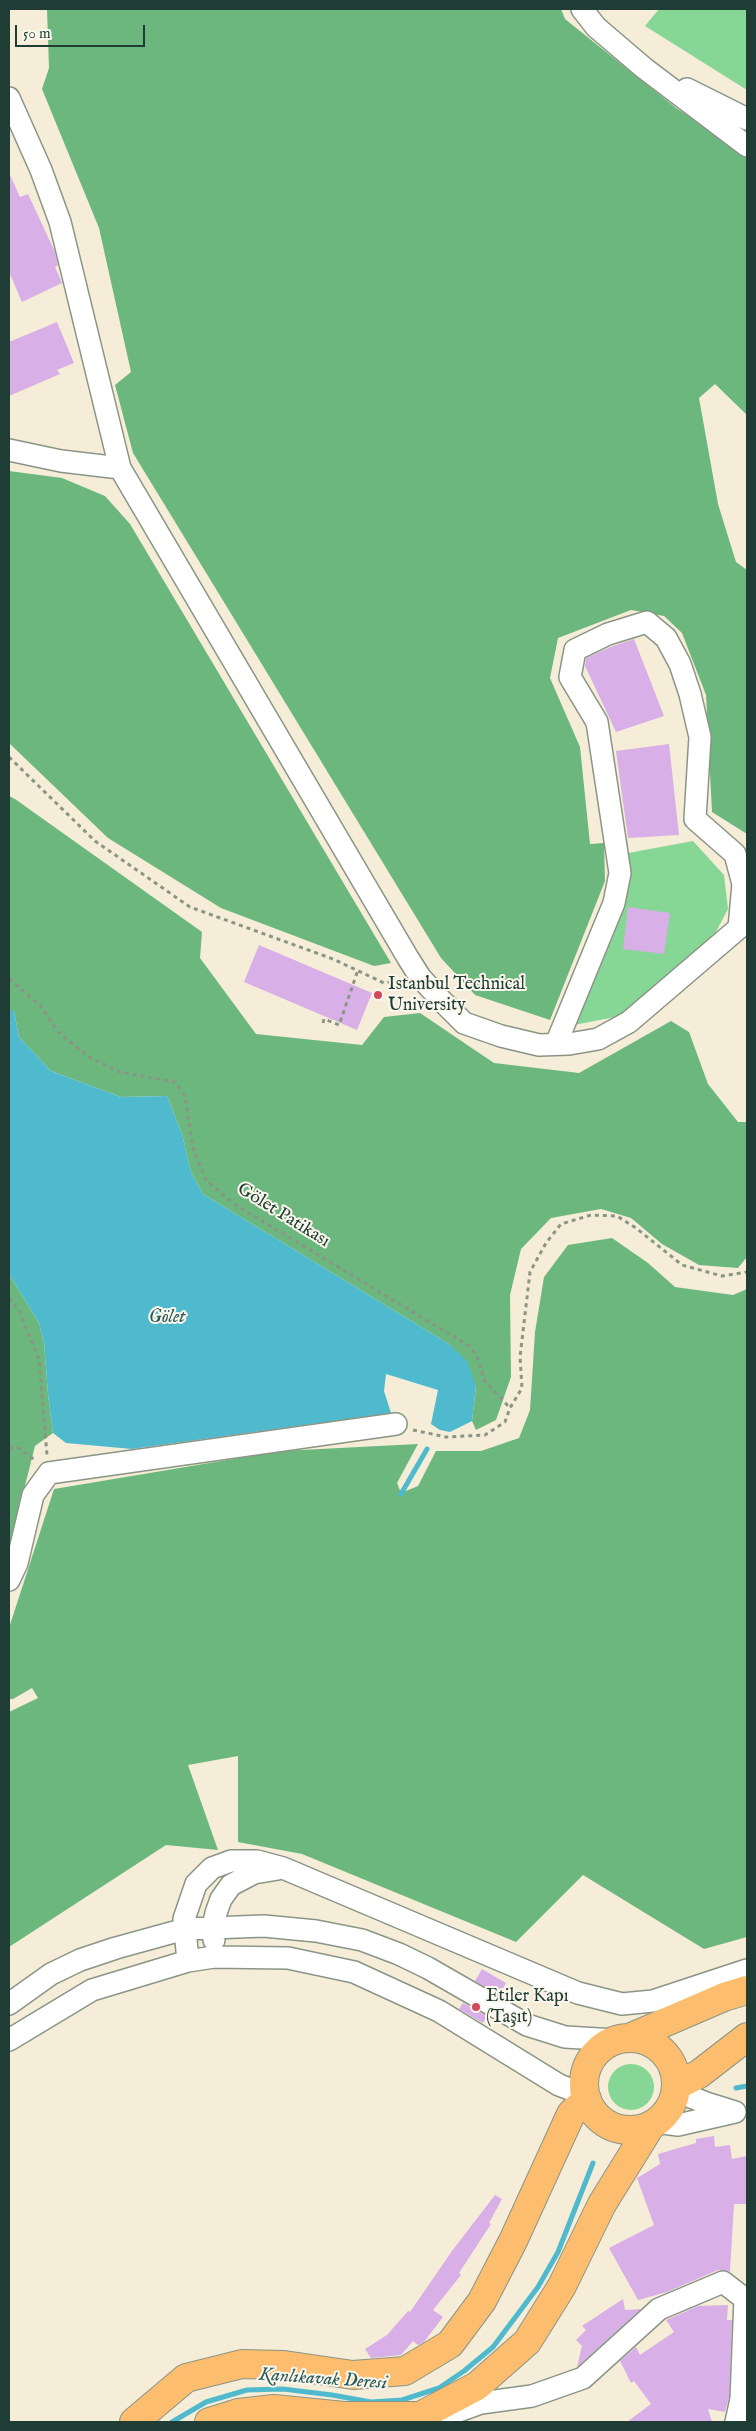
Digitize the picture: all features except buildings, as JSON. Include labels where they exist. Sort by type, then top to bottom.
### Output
[{"type":"main road","points":[[653,2124],[629,2130],[613,2126],[599,2118],[586,2097],[584,2081],[587,2068],[594,2056],[604,2046],[724,1997],[747,1990]]},
{"type":"main road","points":[[676,2089],[747,2037]]},
{"type":"main road","points":[[209,2422],[238,2412],[274,2409],[344,2416],[420,2416],[477,2386],[527,2342],[562,2286],[602,2204],[653,2124],[672,2103],[676,2089],[673,2065],[660,2048],[640,2039],[623,2039]]},
{"type":"main road","points":[[134,2422],[186,2378],[242,2364],[284,2364],[352,2375],[406,2371],[450,2344],[482,2301],[513,2241],[571,2114],[586,2097]]},
{"type":"street","points":[[582,9],[596,27],[644,68],[747,146]]},
{"type":"street","points":[[644,68],[747,119]]},
{"type":"street","points":[[9,98],[41,170],[60,222],[120,468],[420,977],[464,1023],[501,1036],[539,1045],[556,1044],[598,1038],[630,1022],[743,925],[743,884],[736,854],[696,820],[700,737],[690,694],[680,664],[666,638],[647,622],[608,634],[574,650],[570,677],[597,722],[620,873],[614,902],[556,1044]]},
{"type":"street","points":[[9,450],[61,461],[120,468]]},
{"type":"street","points":[[9,1580],[17,1563],[33,1495],[49,1473],[396,1424]]},
{"type":"street","points":[[188,1961],[184,1919],[196,1884],[212,1868],[231,1861],[257,1860],[283,1868],[578,1993],[622,2004],[653,2000],[747,1970]]},
{"type":"street","points":[[214,1957],[213,1927],[221,1899],[231,1885],[254,1873],[283,1868]]},
{"type":"street","points":[[9,2004],[51,1974],[80,1960],[184,1929],[264,1926],[316,1931],[362,1940],[399,1954],[428,1968],[527,2024],[565,2037],[623,2039]]},
{"type":"street","points":[[9,2040],[92,1990],[188,1961],[214,1957],[288,1958],[354,1972],[439,2011],[560,2085],[586,2097]]},
{"type":"street","points":[[676,2089],[706,2104],[741,2112]]},
{"type":"street","points":[[653,2124],[678,2125],[741,2112]]},
{"type":"street","points":[[420,2416],[437,2420],[481,2403],[532,2396],[583,2378],[659,2310],[723,2282],[744,2299],[741,2400],[736,2422]]},
{"type":"path","points":[[9,757],[95,841],[190,907],[333,959],[384,983],[420,977]]},
{"type":"path","points":[[323,1023],[324,1019],[339,1025],[358,970]]},
{"type":"path","name":"Gölet Patikası","points":[[9,979],[40,1006],[58,1032],[89,1057],[120,1072],[175,1082],[185,1096],[193,1148],[206,1180],[234,1204],[471,1347],[484,1380],[510,1408]]},
{"type":"path","points":[[396,1424],[416,1432],[446,1438],[485,1435],[505,1422],[510,1408],[522,1388],[520,1357],[530,1272],[546,1243],[561,1224],[591,1215],[617,1216],[636,1228],[682,1265],[722,1276],[747,1272]]},
{"type":"path","points":[[9,1298],[20,1313],[39,1359],[49,1473]]},
{"type":"path","points":[[9,1448],[19,1448],[49,1473]]},
{"type":"green space","points":[[47,9],[561,9],[565,19],[676,108],[747,155],[747,415],[715,384],[699,398],[718,504],[736,562],[747,570],[747,834],[712,812],[706,695],[682,633],[664,616],[631,610],[558,638],[550,678],[580,747],[590,844],[604,843],[605,881],[550,1020],[475,995],[441,958],[133,453],[115,385],[131,372],[99,228],[42,89],[49,68]]},
{"type":"green space","points":[[659,9],[747,9],[747,90],[645,26]]},
{"type":"green space","points":[[9,471],[62,478],[105,496],[130,524],[391,963],[374,966],[221,908],[108,838],[9,743]]},
{"type":"green space","points":[[9,796],[202,932],[200,958],[256,1034],[362,1045],[384,1017],[420,1013],[494,1063],[579,1073],[671,1021],[689,1032],[708,1084],[738,1122],[747,1122],[747,1257],[738,1268],[699,1265],[662,1244],[631,1218],[601,1209],[551,1218],[521,1249],[510,1295],[511,1377],[496,1420],[476,1430],[472,1421],[476,1386],[449,1344],[203,1194],[191,1172],[182,1134],[167,1096],[121,1097],[51,1071],[19,1037],[14,1011],[9,1011]]},
{"type":"green space","points":[[693,841],[724,875],[728,909],[710,943],[620,1016],[574,1025],[623,854]]},
{"type":"green space","points":[[612,1238],[648,1263],[675,1287],[733,1295],[747,1289],[747,1937],[704,1949],[583,1875],[516,1942],[302,1854],[238,1842],[238,1756],[188,1765],[218,1850],[166,1845],[9,1947],[9,1712],[38,1698],[32,1688],[13,1699],[9,1699],[9,1628],[54,1489],[281,1451],[418,1444],[397,1483],[401,1493],[418,1486],[436,1451],[481,1451],[519,1438],[530,1410],[535,1332],[544,1277],[568,1245]]},
{"type":"green space","points":[[9,1274],[39,1323],[44,1342],[53,1433],[35,1446],[9,1549]]},
{"type":"green space","points":[[631,2064],[644,2068],[650,2074],[654,2087],[650,2100],[644,2106],[631,2110],[618,2106],[612,2100],[608,2087],[612,2074],[618,2068]]},
{"type":"water","name":"Gölet","points":[[9,1011],[14,1011],[19,1037],[51,1071],[121,1097],[167,1096],[182,1134],[191,1172],[203,1194],[449,1344],[467,1361],[476,1386],[472,1421],[450,1432],[440,1430],[431,1424],[438,1390],[386,1374],[384,1391],[391,1413],[132,1449],[66,1443],[53,1433],[44,1342],[39,1323],[9,1274]]},
{"type":"waterway","points":[[401,1494],[427,1449]]},
{"type":"waterway","name":"Kanlıkavak Deresi","points":[[736,2088],[747,2086]]},
{"type":"waterway","name":"Kanlıkavak Deresi","points":[[172,2422],[206,2402],[247,2390],[283,2389],[371,2402],[402,2400],[439,2388],[464,2371],[493,2347],[538,2287],[558,2252],[593,2163]]},
{"type":"place","name":"Istanbul Technical University","points":[[378,995]]},
{"type":"place","name":"Etiler Kapı (Taşıt)","points":[[476,2007]]}]
